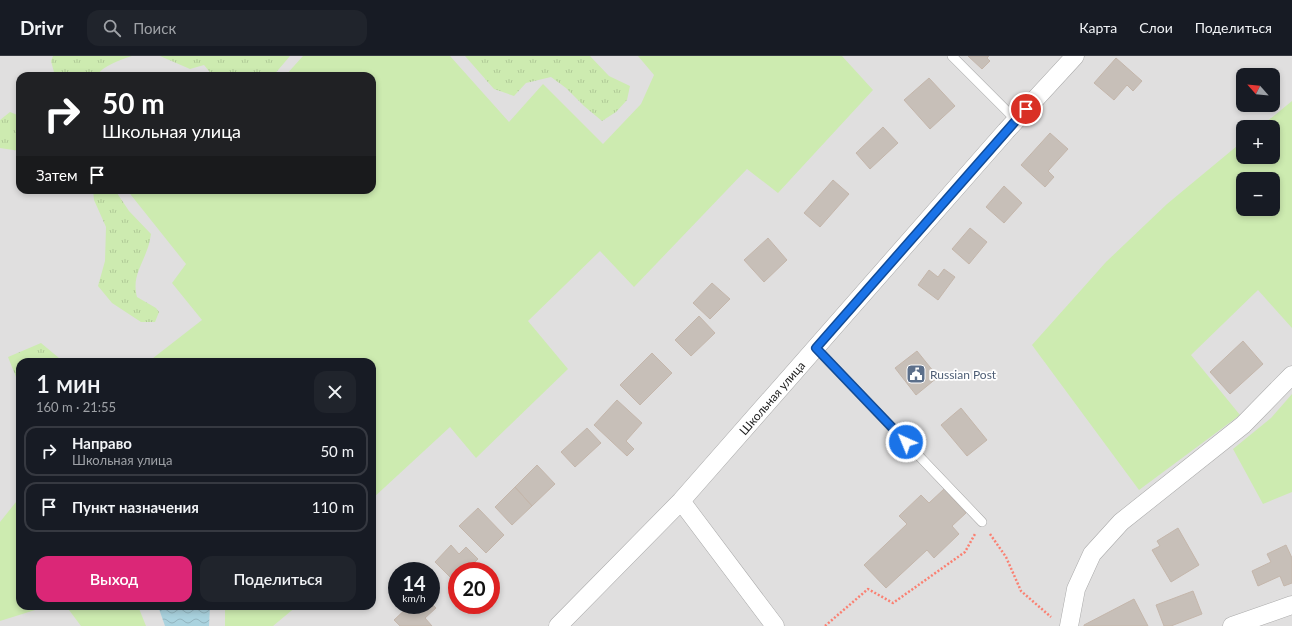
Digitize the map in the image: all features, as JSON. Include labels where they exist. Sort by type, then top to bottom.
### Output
[{"type":"street","name":"Школьная улица","points":[[558,626],[681,501],[1016,120],[1075,56]]},
{"type":"street","points":[[1063,624],[1076,589],[1092,554],[1121,522],[1243,425],[1292,375]]},
{"type":"street","points":[[681,501],[775,626]]},
{"type":"street","points":[[1232,626],[1292,605]]},
{"type":"lane","points":[[952,56],[1016,120]]},
{"type":"lane","points":[[816,348],[982,522]]},
{"type":"path","points":[[825,626],[868,589],[892,603],[965,552],[982,522],[1006,557],[1021,591],[1063,624]]},
{"type":"shaded area","points":[[0,56],[1292,56],[1292,626],[0,626]]},
{"type":"green space","points":[[53,56],[132,56],[117,61],[99,72],[54,72],[51,61]]},
{"type":"green space","points":[[160,56],[290,56],[276,72],[210,72],[204,65],[190,69]]},
{"type":"green space","points":[[303,56],[450,56],[509,122],[543,84],[603,144],[641,104],[654,75],[638,56],[842,56],[873,90],[778,193],[747,169],[634,287],[600,251],[528,321],[568,369],[476,458],[450,427],[376,495],[376,358],[153,358],[202,320],[172,283],[186,264],[130,194],[376,194],[376,72],[289,72]]},
{"type":"green space","points":[[465,56],[590,56],[609,76],[630,86],[627,100],[616,112],[602,121],[566,88],[551,77],[526,83],[514,96],[494,89]]},
{"type":"green space","points":[[1292,101],[1292,328],[1258,290],[1191,355],[1240,415],[1139,490],[1032,345],[1106,262],[1167,204],[1236,147],[1236,164],[1280,164],[1280,120],[1269,120]]},
{"type":"green space","points":[[10,112],[16,114],[16,150],[0,148],[0,120]]},
{"type":"green space","points":[[93,194],[118,194],[129,211],[151,234],[148,248],[136,278],[136,290],[137,297],[156,308],[159,312],[155,322],[141,322],[112,303],[98,286],[105,261],[106,227],[94,200]]},
{"type":"green space","points":[[41,343],[59,358],[16,358],[16,377],[8,357]]},
{"type":"green space","points":[[1292,394],[1292,492],[1263,504],[1233,449],[1271,418]]},
{"type":"green space","points":[[16,502],[16,610],[35,610],[0,621],[0,522]]},
{"type":"green space","points":[[69,610],[140,610],[146,626],[81,626]]},
{"type":"green space","points":[[225,610],[292,610],[273,626],[225,626]]},
{"type":"water","points":[[159,610],[210,610],[209,626],[165,626]]},
{"type":"building","points":[[968,56],[989,56],[987,58],[990,61],[982,69]]},
{"type":"building","points":[[1116,58],[1142,81],[1133,91],[1127,85],[1114,100],[1094,83]]},
{"type":"building","points":[[929,78],[955,106],[930,129],[904,100]]},
{"type":"building","points":[[883,127],[898,143],[870,169],[856,153]]},
{"type":"building","points":[[1050,133],[1068,149],[1048,171],[1054,177],[1045,187],[1021,165]]},
{"type":"building","points":[[833,180],[849,194],[820,227],[804,213]]},
{"type":"building","points":[[1004,186],[1022,203],[1004,223],[986,207]]},
{"type":"building","points":[[970,228],[987,242],[969,264],[952,249]]},
{"type":"building","points":[[768,238],[787,260],[764,282],[744,260]]},
{"type":"building","points":[[944,269],[955,277],[938,300],[918,285],[929,270],[938,277]]},
{"type":"building","points":[[712,283],[730,299],[710,319],[693,303]]},
{"type":"building","points":[[699,316],[715,333],[691,356],[675,340]]},
{"type":"building","points":[[1243,341],[1263,364],[1230,394],[1210,372]]},
{"type":"building","points":[[917,351],[938,377],[916,395],[895,368]]},
{"type":"building","points":[[652,353],[672,373],[640,405],[620,385]]},
{"type":"building","points":[[617,400],[642,423],[626,441],[634,449],[627,456],[594,425]]},
{"type":"building","points":[[961,408],[987,440],[967,456],[941,425]]},
{"type":"building","points":[[587,428],[601,443],[575,467],[561,452]]},
{"type":"building","points":[[537,465],[555,484],[532,506],[515,487]]},
{"type":"building","points":[[515,487],[532,506],[512,525],[495,507]]},
{"type":"building","points":[[944,489],[966,513],[952,526],[959,534],[934,558],[927,550],[886,588],[864,565],[907,524],[899,516],[921,495],[929,503]]},
{"type":"building","points":[[478,508],[504,535],[486,553],[459,526]]},
{"type":"building","points":[[1178,528],[1199,565],[1171,582],[1152,550],[1160,546],[1157,541]]},
{"type":"building","points":[[451,545],[459,554],[466,547],[478,559],[475,562],[448,562],[448,575],[440,567],[440,562],[435,562]]},
{"type":"building","points":[[1286,545],[1292,558],[1292,583],[1284,586],[1280,576],[1258,586],[1252,571],[1271,562],[1267,554]]},
{"type":"building","points":[[1193,591],[1202,614],[1171,626],[1164,626],[1156,605]]},
{"type":"building","points":[[1134,599],[1148,626],[1084,626],[1084,625]]},
{"type":"building","points":[[400,614],[429,614],[425,618],[432,626],[400,626],[394,620]]},
{"type":"place","name":"Russian Post","points":[[916,374]]},
{"type":"route","points":[[906,442],[816,348],[1026,109]]}]
